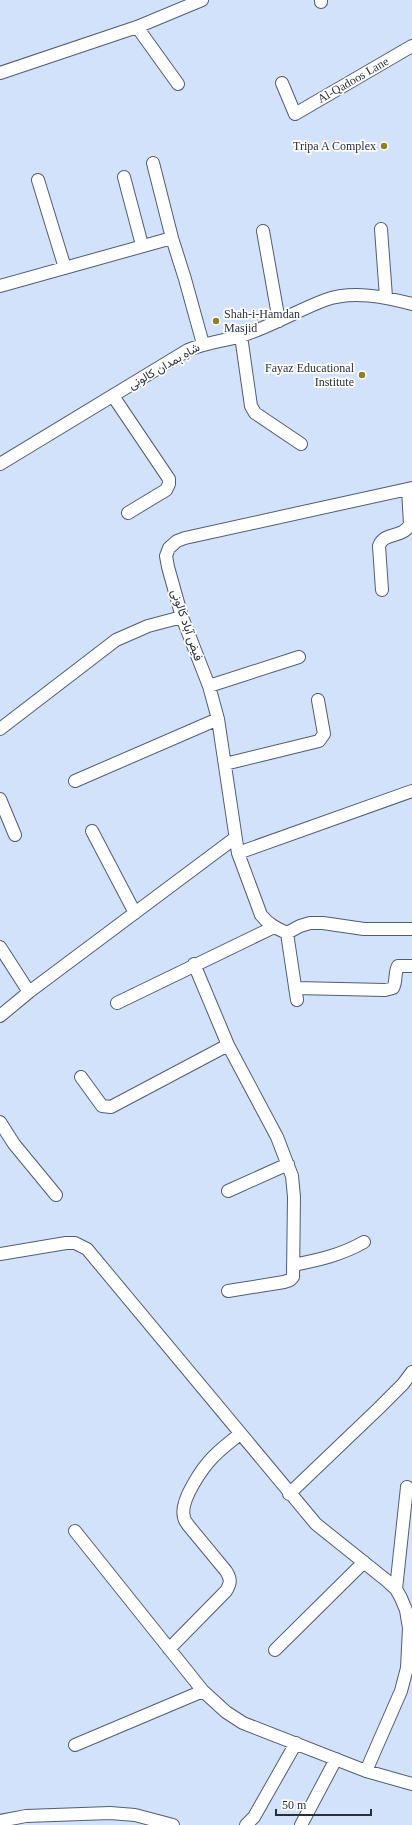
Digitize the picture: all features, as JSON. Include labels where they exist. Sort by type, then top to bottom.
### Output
[{"type":"street","points":[[0,73],[137,27],[202,0]]},
{"type":"street","points":[[137,27],[178,84]]},
{"type":"street","name":"Al-Qadoos Lane","points":[[282,83],[295,114],[412,46]]},
{"type":"street","points":[[153,163],[172,238],[203,344]]},
{"type":"street","points":[[124,176],[142,245]]},
{"type":"street","points":[[38,180],[65,268]]},
{"type":"street","points":[[381,229],[386,297]]},
{"type":"street","points":[[263,231],[279,321]]},
{"type":"street","points":[[0,286],[142,245],[172,238]]},
{"type":"street","name":"شاہِ ہمدان کالونی","points":[[0,464],[188,350],[203,344],[241,336],[326,300],[353,296],[386,297],[412,304]]},
{"type":"street","points":[[241,336],[252,406],[255,413],[301,444]]},
{"type":"street","points":[[113,396],[169,478],[169,484],[166,490],[128,513]]},
{"type":"street","points":[[382,590],[379,546],[380,541],[405,532],[408,528],[410,524],[410,488]]},
{"type":"street","name":"فیض آباد کالونی","points":[[287,933],[274,927],[261,915],[238,853],[218,719],[209,686],[182,617],[166,556],[169,548],[177,542],[410,488]]},
{"type":"street","points":[[0,729],[116,640],[148,626],[182,617]]},
{"type":"street","points":[[209,686],[299,657]]},
{"type":"street","points":[[225,764],[314,743],[322,739],[324,734],[318,700]]},
{"type":"street","points":[[75,782],[218,719]]},
{"type":"street","points":[[238,853],[412,791]]},
{"type":"street","points":[[0,799],[15,835]]},
{"type":"street","points":[[92,831],[135,913]]},
{"type":"street","points":[[0,1016],[29,992],[235,838]]},
{"type":"street","points":[[412,929],[359,928],[316,923],[300,926],[287,933],[296,994],[385,990],[393,988],[398,966],[412,966]]},
{"type":"street","points":[[117,1003],[194,964],[274,927]]},
{"type":"street","points":[[0,947],[29,992]]},
{"type":"street","points":[[194,964],[228,1045],[277,1137],[292,1176],[294,1197],[293,1277],[290,1280],[228,1291]]},
{"type":"street","points":[[81,1077],[102,1106],[111,1107],[228,1045]]},
{"type":"street","points":[[0,1122],[14,1144],[56,1195]]},
{"type":"street","points":[[228,1191],[288,1164]]},
{"type":"street","points":[[293,1265],[346,1252],[364,1242]]},
{"type":"street","points":[[0,1254],[66,1243],[74,1243],[87,1249],[289,1494],[316,1524],[396,1589],[406,1610],[410,1628],[407,1668],[401,1691],[366,1771]]},
{"type":"street","points":[[289,1494],[384,1403],[412,1372]]},
{"type":"street","points":[[169,1649],[226,1591],[230,1583],[230,1577],[226,1571],[188,1525],[184,1517],[183,1510],[185,1501],[204,1468],[213,1457],[240,1434]]},
{"type":"street","points":[[396,1589],[407,1487]]},
{"type":"street","points":[[75,1531],[203,1691],[226,1712],[243,1723],[296,1744],[366,1771],[412,1784]]},
{"type":"street","points":[[275,1650],[364,1562]]},
{"type":"street","points":[[75,1745],[203,1691]]},
{"type":"street","points":[[246,1825],[254,1817],[296,1744]]},
{"type":"street","points":[[301,1825],[336,1759]]},
{"type":"street","points":[[0,1821],[26,1816],[110,1813],[135,1815],[173,1825]]},
{"type":"place","name":"Tripa A Complex","points":[[384,146]]},
{"type":"place","name":"Shah-i-Hamdan Masjid","points":[[216,321]]},
{"type":"place","name":"Fayaz Educational Institute","points":[[362,375]]}]
